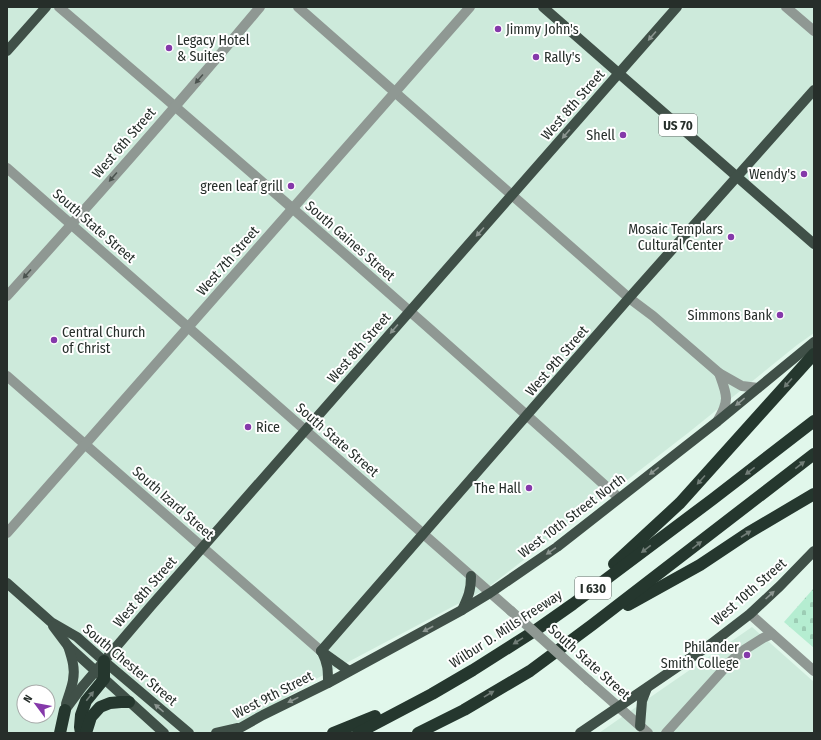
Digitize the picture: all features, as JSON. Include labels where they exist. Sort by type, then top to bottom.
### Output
[{"type":"highway","points":[[573,604],[680,503],[814,354]]},
{"type":"highway","points":[[764,460],[814,414]]},
{"type":"highway","name":"Wilbur D. Mills Freeway","points":[[358,733],[432,694],[536,630],[573,604],[814,421]]},
{"type":"highway","name":"I 630","points":[[418,733],[464,710],[530,671],[814,454]]},
{"type":"highway","points":[[592,625],[700,565],[748,533],[814,494]]},
{"type":"highway","points":[[81,733],[81,715],[86,701],[100,675],[104,661]]},
{"type":"highway","points":[[333,733],[432,694]]},
{"type":"highway","points":[[86,733],[91,717],[100,707],[110,703],[129,702]]},
{"type":"highway","points":[[60,733],[65,710]]},
{"type":"highway","points":[[426,733],[464,710]]},
{"type":"main road","points":[[7,51],[46,7]]},
{"type":"main road","name":"US 70","points":[[543,7],[814,244]]},
{"type":"main road","name":"West 8th Street","points":[[104,661],[677,7]]},
{"type":"main road","name":"West 9th Street","points":[[321,651],[814,90]]},
{"type":"main road","name":"West 10th Street North","points":[[328,683],[462,610],[490,593],[557,547],[718,421],[814,342]]},
{"type":"main road","name":"West 10th Street","points":[[580,733],[711,644],[750,614],[814,551]]},
{"type":"main road","points":[[462,610],[469,595],[471,576]]},
{"type":"main road","name":"South Chester Street","points":[[7,583],[51,622],[77,637],[190,733]]},
{"type":"main road","name":"South Chester Street","points":[[51,622],[68,646],[164,733]]},
{"type":"main road","points":[[65,710],[74,673],[68,646]]},
{"type":"main road","name":"South Izard Street","points":[[321,651],[349,671]]},
{"type":"main road","name":"South Izard Street","points":[[321,651],[328,667],[328,683]]},
{"type":"main road","points":[[65,710],[82,686],[100,675]]},
{"type":"main road","name":"West 9th Street","points":[[216,733],[236,730],[328,683]]},
{"type":"main road","points":[[640,726],[642,701],[647,688]]},
{"type":"street","name":"South Gaines Street","points":[[59,7],[175,106],[528,416],[619,498]]},
{"type":"street","name":"West 6th Street","points":[[7,296],[175,106],[260,7]]},
{"type":"street","points":[[298,7],[630,298],[719,373],[742,386],[758,388]]},
{"type":"street","name":"West 7th Street","points":[[7,533],[470,7]]},
{"type":"street","points":[[786,7],[814,31]]},
{"type":"street","name":"South State Street","points":[[7,168],[648,733]]},
{"type":"street","points":[[718,421],[724,410],[726,398],[725,389],[719,373]]},
{"type":"street","name":"South Izard Street","points":[[7,376],[321,651]]},
{"type":"street","points":[[750,614],[814,670]]},
{"type":"street","points":[[666,733],[731,660],[744,650],[772,634]]},
{"type":"shaded area","points":[[7,7],[814,7],[814,333],[688,433],[486,589],[314,680],[230,733],[7,733]]},
{"type":"shaded area","name":"Philander Smith College","points":[[752,627],[814,682],[814,733],[599,733],[639,705]]},
{"type":"green space","points":[[814,588],[814,648],[784,622]]},
{"type":"place","name":"Jimmy John's","points":[[498,29]]},
{"type":"place","name":"Legacy Hotel & Suites","points":[[169,48]]},
{"type":"place","name":"Rally's","points":[[536,57]]},
{"type":"place","name":"Shell","points":[[623,135]]},
{"type":"place","name":"Wendy's","points":[[804,174]]},
{"type":"place","name":"green leaf grill","points":[[291,186]]},
{"type":"place","name":"Mosaic Templars Cultural Center","points":[[731,237]]},
{"type":"place","name":"Simmons Bank","points":[[780,315]]},
{"type":"place","name":"Central Church of Christ","points":[[54,340]]},
{"type":"place","name":"Rice","points":[[248,427]]},
{"type":"place","name":"The Hall","points":[[529,488]]},
{"type":"place","name":"Philander Smith College","points":[[747,655]]}]
